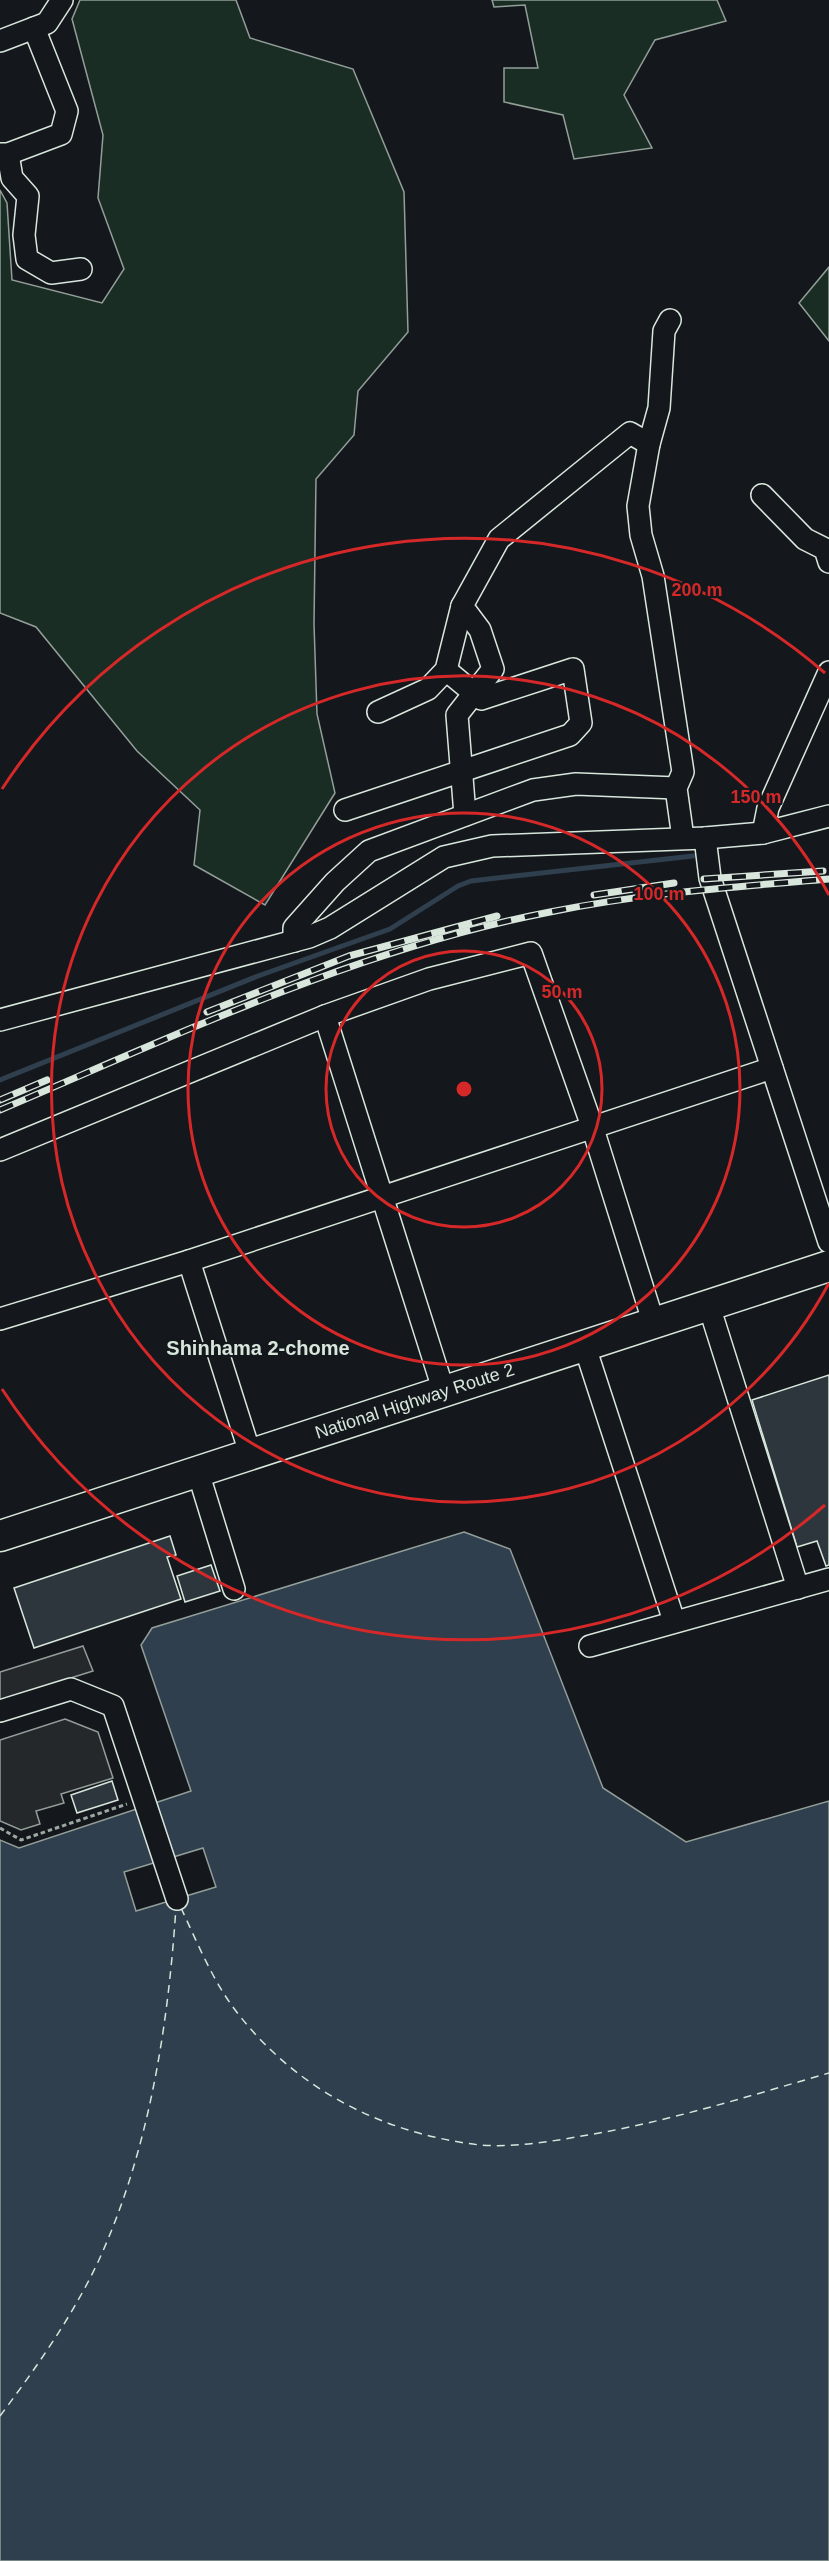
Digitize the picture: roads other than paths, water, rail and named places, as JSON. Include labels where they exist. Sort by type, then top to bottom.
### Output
[{"type":"highway","name":"National Highway Route 2","points":[[0,1536],[829,1266]]},
{"type":"street","points":[[0,40],[47,23],[62,0]]},
{"type":"street","points":[[34,28],[67,111],[61,134],[4,154],[12,178],[28,196],[24,235],[27,259],[51,273],[81,269]]},
{"type":"street","points":[[670,321],[664,331],[659,408],[649,444],[638,506],[641,535],[653,576],[683,772],[676,788],[683,838]]},
{"type":"street","points":[[378,712],[428,689],[446,670],[462,606],[499,539],[630,433],[649,444]]},
{"type":"street","points":[[762,495],[805,539],[825,549],[829,562]]},
{"type":"street","points":[[462,606],[480,630],[493,669],[457,715],[465,815]]},
{"type":"street","points":[[345,810],[570,735],[581,723],[573,669],[481,699],[472,695],[446,670]]},
{"type":"street","points":[[763,833],[768,808],[829,672]]},
{"type":"street","points":[[294,941],[294,928],[335,882],[369,851],[533,790],[576,784],[676,788]]},
{"type":"street","points":[[0,1020],[294,941],[330,928],[444,858],[462,851],[492,846],[705,838],[763,833],[829,816]]},
{"type":"street","points":[[705,838],[710,878],[829,1242]]},
{"type":"street","points":[[0,1150],[325,1016],[429,978],[531,953],[593,1129],[654,1324]]},
{"type":"street","points":[[325,1016],[380,1196],[444,1392]]},
{"type":"street","points":[[0,1319],[189,1261],[772,1068]]},
{"type":"street","points":[[189,1261],[250,1454]]},
{"type":"street","points":[[709,1306],[798,1588]]},
{"type":"street","points":[[584,1344],[674,1621]]},
{"type":"street","points":[[198,1472],[234,1589]]},
{"type":"street","points":[[590,1646],[829,1579]]},
{"type":"street","points":[[0,1711],[71,1689],[113,1706],[177,1899]]},
{"type":"water","points":[[464,1532],[510,1549],[603,1788],[686,1842],[829,1801],[829,2561],[0,2561],[0,1840],[19,1848],[191,1791],[141,1645],[152,1628]]},
{"type":"waterway","points":[[0,1080],[258,976],[390,929],[458,886],[471,881],[693,856]]},
{"type":"railway","points":[[704,879],[823,871]]},
{"type":"railway","points":[[0,1110],[270,996],[408,948],[479,928],[619,900],[689,891],[829,879]]},
{"type":"railway","points":[[594,895],[674,883]]},
{"type":"railway","points":[[207,1012],[349,956],[497,916]]},
{"type":"railway","points":[[0,1100],[47,1080]]},
{"type":"district","name":"Shinhama 2-chome","points":[[258,1348]]}]
